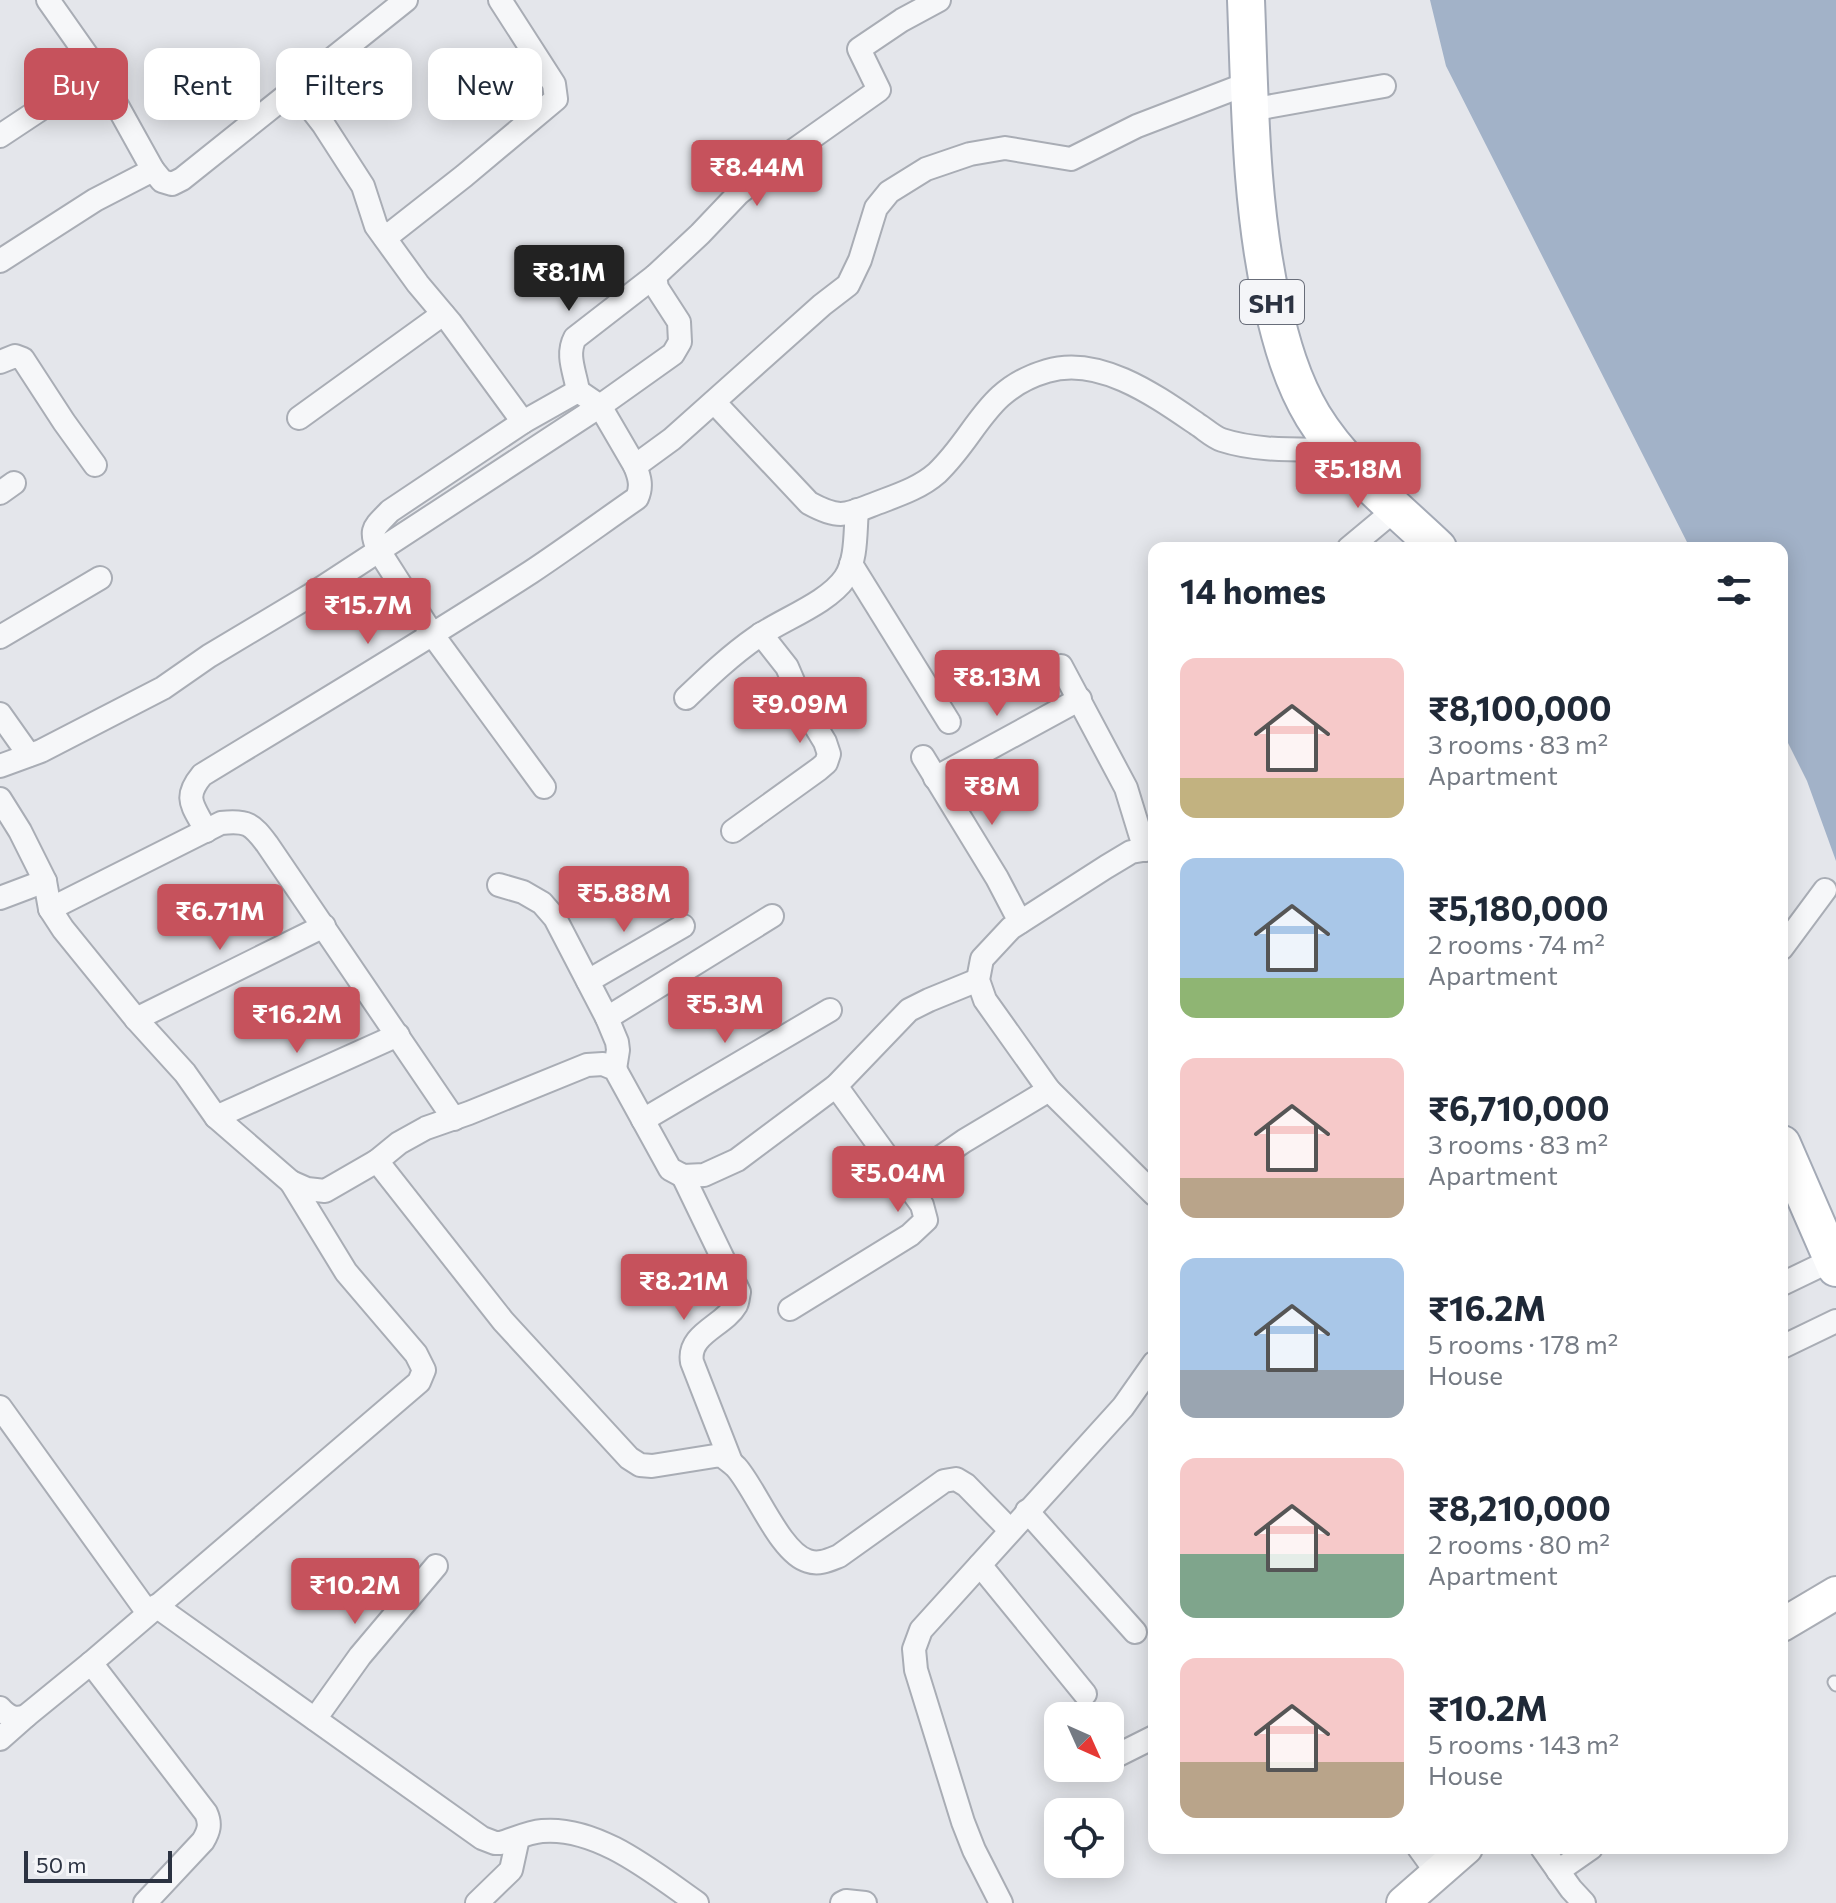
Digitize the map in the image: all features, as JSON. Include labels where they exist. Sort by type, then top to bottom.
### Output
[{"type":"main road","name":"SH1","points":[[1246,0],[1259,233],[1278,331],[1289,367],[1314,417],[1338,450],[1432,542]]},
{"type":"main road","points":[[1788,1158],[1834,1264]]},
{"type":"street","points":[[48,0],[82,48]]},
{"type":"street","points":[[347,48],[406,0]]},
{"type":"street","points":[[385,238],[556,99],[554,84],[500,0]]},
{"type":"street","points":[[206,831],[191,799],[192,787],[202,775],[432,634],[637,498],[641,490],[635,466],[600,406],[578,391],[570,360],[570,347],[575,338],[655,276],[739,193],[879,90],[859,49],[939,0]]},
{"type":"street","points":[[635,466],[672,439],[848,285],[860,260],[876,208],[889,192],[926,169],[970,154],[1005,148],[1071,159],[1137,126],[1250,96],[1384,86]]},
{"type":"street","points":[[125,120],[153,170],[162,181],[172,184],[276,105]]},
{"type":"street","points":[[0,136],[24,120]]},
{"type":"street","points":[[320,120],[363,186],[376,226],[523,422]]},
{"type":"street","points":[[0,261],[95,200],[153,170]]},
{"type":"street","points":[[0,766],[78,733],[163,688],[379,551],[600,406],[673,354],[680,342],[679,322],[657,288],[655,276]]},
{"type":"street","points":[[299,418],[443,314]]},
{"type":"street","points":[[0,362],[15,356],[23,359],[95,465]]},
{"type":"street","points":[[714,402],[809,503],[828,514],[847,515],[916,488],[936,474],[993,401],[1017,383],[1049,370],[1085,367],[1123,379],[1218,439],[1246,446],[1338,450]]},
{"type":"street","points":[[544,787],[432,634],[373,539],[374,528],[390,511],[523,422],[578,391]]},
{"type":"street","points":[[1356,542],[1397,508]]},
{"type":"street","points":[[686,698],[730,657],[761,634],[832,592],[847,576],[853,556],[857,510]]},
{"type":"street","points":[[851,564],[949,722]]},
{"type":"street","points":[[0,637],[100,578]]},
{"type":"street","points":[[733,831],[819,769],[826,763],[829,754],[787,667],[761,634]]},
{"type":"street","points":[[1061,666],[1126,788],[1148,844]]},
{"type":"street","points":[[935,778],[1080,699]]},
{"type":"street","points":[[0,714],[29,755]]},
{"type":"street","points":[[923,757],[997,878],[1020,922]]},
{"type":"street","points":[[0,799],[45,881],[50,909],[63,929],[136,1019],[185,1073],[216,1117],[291,1182],[346,1272],[416,1354],[424,1370],[419,1382],[0,1739]]},
{"type":"street","points":[[50,909],[221,823],[239,821],[253,826],[454,1119]]},
{"type":"street","points":[[1148,849],[1131,852],[1011,928],[982,959],[978,980],[985,1000],[1049,1090],[1148,1188]]},
{"type":"street","points":[[0,898],[45,881]]},
{"type":"street","points":[[499,885],[523,892],[542,903],[555,918],[617,1042],[615,1069],[670,1169],[683,1176],[704,1175],[737,1160],[836,1086],[909,1010],[978,980]]},
{"type":"street","points":[[1788,940],[1825,890]]},
{"type":"street","points":[[607,1018],[772,916]]},
{"type":"street","points":[[136,1019],[324,926]]},
{"type":"street","points":[[588,981],[683,926]]},
{"type":"street","points":[[643,1120],[830,1010]]},
{"type":"street","points":[[216,1117],[398,1035]]},
{"type":"street","points":[[291,1182],[307,1189],[325,1191],[426,1128],[587,1065],[603,1064],[615,1069]]},
{"type":"street","points":[[790,1309],[910,1235],[926,1220],[922,1205],[836,1086]]},
{"type":"street","points":[[905,1182],[964,1141],[1049,1090]]},
{"type":"street","points":[[377,1161],[503,1321],[629,1458],[640,1465],[652,1466],[721,1455],[738,1469],[770,1521],[792,1550],[806,1561],[820,1563],[839,1556],[944,1481],[956,1479],[966,1485],[1010,1530]]},
{"type":"street","points":[[683,1176],[739,1292],[736,1306],[695,1342],[690,1352],[731,1462]]},
{"type":"street","points":[[1788,1282],[1834,1264]]},
{"type":"street","points":[[1788,1344],[1836,1321]]},
{"type":"street","points":[[1001,1903],[963,1822],[916,1670],[914,1649],[921,1630],[1123,1407],[1148,1372]]},
{"type":"street","points":[[0,1407],[152,1610],[315,1719],[482,1838],[495,1843],[539,1831],[576,1834],[598,1841],[649,1869],[697,1903]]},
{"type":"street","points":[[1027,1511],[1135,1632]]},
{"type":"street","points":[[980,1565],[1085,1694]]},
{"type":"street","points":[[315,1719],[360,1656],[436,1566]]},
{"type":"street","points":[[1788,1621],[1836,1593]]},
{"type":"street","points":[[91,1663],[209,1820],[208,1833],[203,1841],[145,1903]]},
{"type":"street","points":[[0,1708],[10,1717],[26,1716]]},
{"type":"street","points":[[1124,1752],[1148,1740]]},
{"type":"street","points":[[477,1903],[511,1870],[518,1838]]},
{"type":"street","points":[[1403,1903],[1428,1861],[1448,1854]]},
{"type":"street","points":[[1546,1854],[1584,1903]]},
{"type":"street","points":[[1558,1871],[1582,1854]]},
{"type":"street","points":[[842,1903],[865,1903]]},
{"type":"water","points":[[1430,0],[1836,0],[1836,861],[1807,781],[1788,743],[1788,542],[1687,542],[1446,66]]}]
